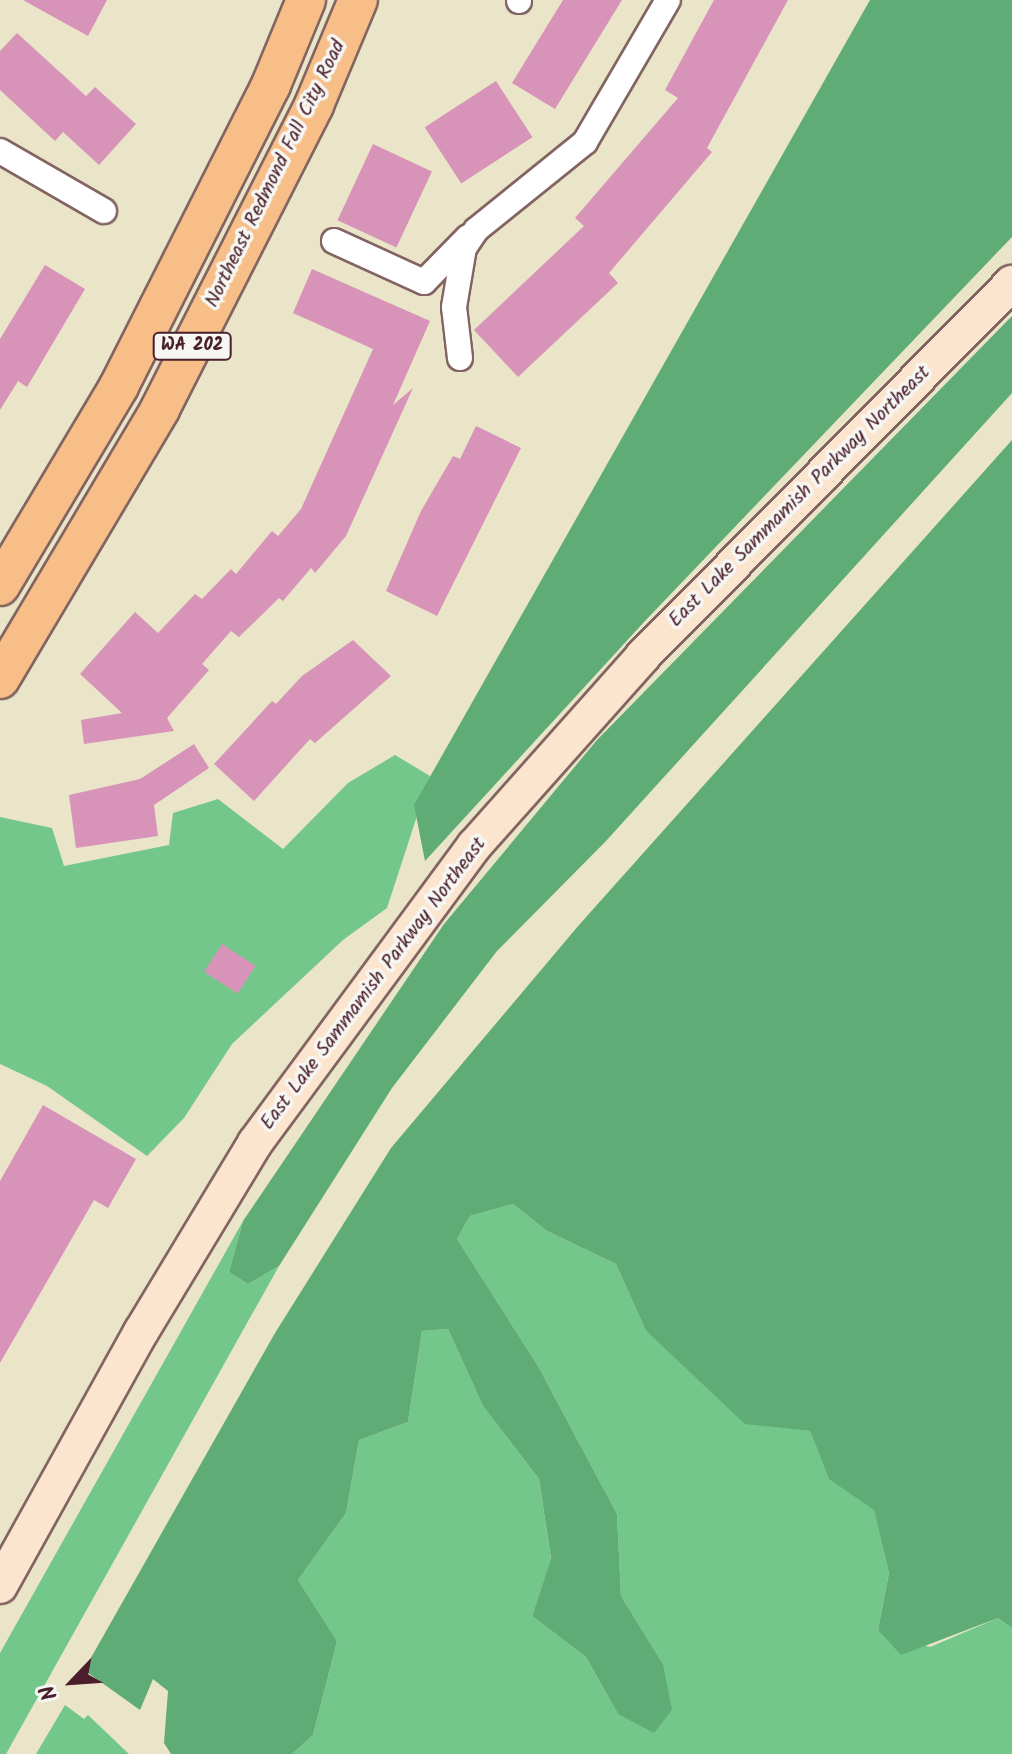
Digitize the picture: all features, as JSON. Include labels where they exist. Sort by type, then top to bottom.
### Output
[{"type":"main road","name":"WA 202","points":[[0,586],[119,386],[271,85],[306,0]]},
{"type":"main road","name":"Northeast Redmond Fall City Road","points":[[0,679],[160,409],[314,105],[358,0]]},
{"type":"main road","name":"East Lake Sammamish Parkway Northeast","points":[[0,1586],[141,1332],[255,1143],[474,846],[643,656],[1012,283]]},
{"type":"street","points":[[334,241],[424,282],[476,230],[585,142],[668,0]]},
{"type":"street","points":[[0,151],[104,211]]},
{"type":"street","points":[[460,358],[454,307],[464,248],[476,230]]},
{"type":"green space","points":[[870,0],[1012,0],[1012,237],[644,622],[425,861],[414,805]]},
{"type":"green space","points":[[1012,316],[1012,393],[606,841],[497,951],[392,1088],[279,1266],[248,1284],[229,1272],[243,1221],[444,924],[597,740]]},
{"type":"green space","points":[[1012,440],[1012,1628],[998,1618],[901,1655],[878,1630],[889,1573],[874,1510],[829,1479],[810,1431],[745,1424],[646,1331],[616,1264],[547,1231],[513,1204],[470,1216],[457,1239],[538,1366],[617,1514],[621,1596],[663,1664],[672,1710],[654,1733],[618,1714],[586,1657],[532,1616],[551,1559],[539,1479],[483,1406],[448,1329],[422,1331],[408,1422],[359,1440],[346,1513],[298,1580],[337,1641],[313,1735],[292,1754],[171,1754],[164,1743],[168,1691],[153,1679],[140,1710],[84,1670],[275,1333],[391,1148],[579,925]]},
{"type":"green space","points":[[395,755],[430,776],[387,908],[343,940],[232,1044],[184,1118],[147,1156],[47,1086],[0,1064],[0,817],[52,828],[64,866],[169,845],[173,813],[218,799],[283,849],[348,783]]},
{"type":"green space","points":[[513,1204],[547,1231],[616,1264],[646,1331],[745,1423],[810,1431],[829,1478],[874,1509],[889,1573],[878,1630],[930,1647],[998,1618],[1012,1628],[1012,1754],[292,1754],[313,1735],[337,1641],[298,1580],[346,1513],[359,1440],[408,1422],[422,1331],[448,1329],[483,1406],[539,1479],[551,1560],[532,1616],[586,1657],[618,1714],[663,1664],[621,1596],[617,1514],[538,1366],[457,1239],[470,1216]]},
{"type":"green space","points":[[243,1221],[229,1272],[248,1284],[279,1266],[6,1754],[0,1754],[0,1653]]},
{"type":"green space","points":[[65,1705],[84,1719],[88,1715],[129,1754],[36,1754]]},
{"type":"building","points":[[23,0],[107,0],[88,36]]},
{"type":"building","points":[[563,0],[622,0],[555,109],[512,83]]},
{"type":"building","points":[[714,0],[788,0],[707,148],[712,152],[609,273],[618,283],[518,377],[474,330],[584,226],[575,218],[678,98],[665,90]]},
{"type":"building","points":[[17,33],[86,96],[95,87],[136,124],[99,165],[63,132],[55,141],[0,90],[0,51]]},
{"type":"building","points":[[496,81],[532,137],[461,183],[425,127]]},
{"type":"building","points":[[373,144],[432,171],[396,248],[338,220]]},
{"type":"building","points":[[45,265],[85,289],[27,387],[18,381],[0,410],[0,339]]},
{"type":"building","points":[[312,269],[430,321],[393,405],[413,388],[346,536],[315,573],[311,568],[283,601],[279,598],[239,637],[231,631],[202,664],[209,670],[167,718],[174,731],[84,744],[81,720],[122,713],[80,674],[135,612],[158,633],[195,594],[202,599],[231,569],[236,574],[272,531],[278,536],[301,509],[373,349],[293,313]]},
{"type":"building","points":[[476,426],[521,448],[437,616],[386,591],[421,511],[453,456],[460,459]]},
{"type":"building","points":[[353,640],[391,676],[315,743],[310,739],[254,801],[214,764],[272,701],[276,704],[302,676]]},
{"type":"building","points":[[194,744],[209,768],[154,805],[158,836],[76,848],[69,795],[140,779]]},
{"type":"building","points":[[222,944],[256,966],[238,993],[204,972]]},
{"type":"building","points":[[43,1105],[136,1159],[108,1208],[94,1200],[0,1363],[0,1181]]}]
